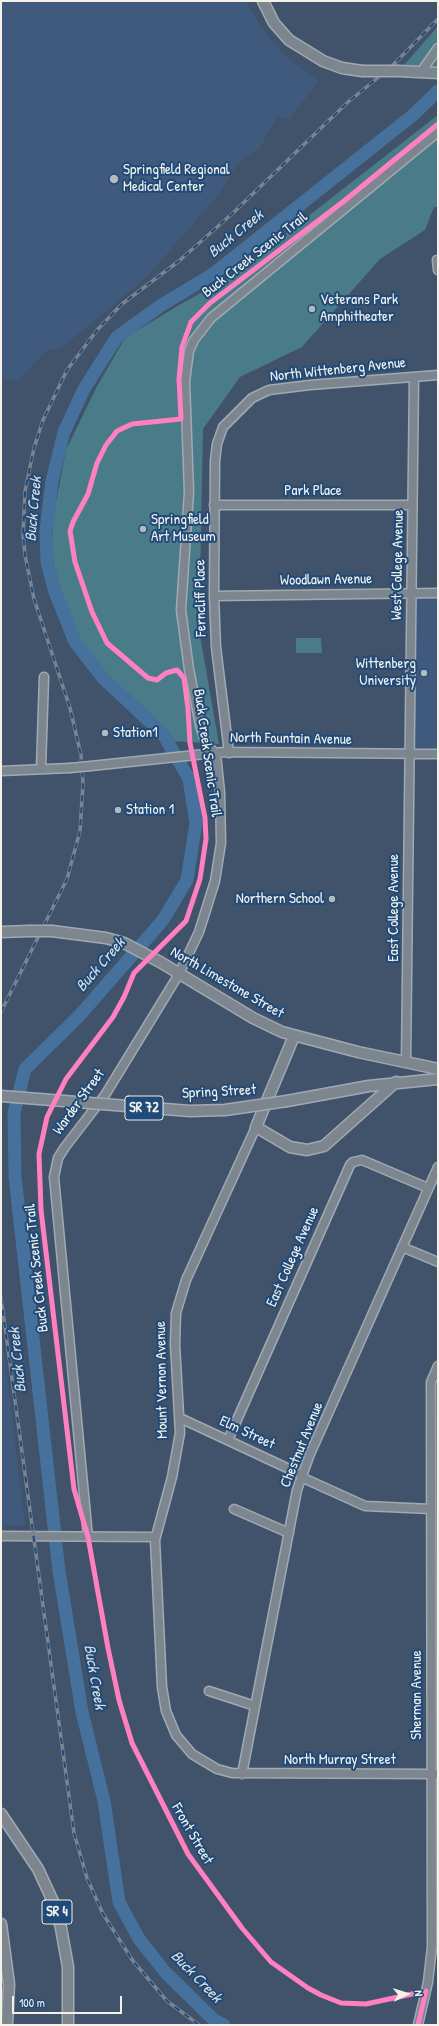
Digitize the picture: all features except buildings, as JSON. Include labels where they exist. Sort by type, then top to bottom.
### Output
[{"type":"main road","points":[[262,1],[274,23],[289,40],[323,61],[342,68],[362,71],[430,72]]},
{"type":"main road","name":"North Limestone Street","points":[[1,932],[52,931],[107,938],[124,943],[160,962],[253,1018],[282,1032],[406,1062],[438,1077]]},
{"type":"main road","name":"Mount Vernon Avenue","points":[[256,1127],[294,1036]]},
{"type":"main road","name":"Spring Street","points":[[1,1096],[190,1111],[225,1110],[287,1102],[396,1082],[438,1077]]},
{"type":"main road","points":[[256,1127],[290,1148],[307,1150],[315,1149],[331,1140],[396,1082]]},
{"type":"main road","name":"SR 4","points":[[1,1814],[38,1869],[56,1908],[63,1934],[68,1967],[68,2025]]},
{"type":"main road","points":[[1,1924],[7,1959],[9,1984],[7,2025]]},
{"type":"street","points":[[430,72],[438,48]]},
{"type":"street","points":[[216,754],[206,744],[200,725],[189,669],[181,610],[189,492],[185,381],[190,351],[194,340],[211,318],[431,136],[438,132]]},
{"type":"street","points":[[437,260],[438,270]]},
{"type":"street","name":"North Wittenberg Avenue","points":[[246,404],[260,393],[279,388],[438,375]]},
{"type":"street","name":"West College Avenue","points":[[409,754],[414,376]]},
{"type":"street","name":"Ferncliff Place","points":[[229,752],[216,647],[214,615],[215,461],[219,436],[228,421],[246,404]]},
{"type":"street","name":"Park Place","points":[[214,505],[412,505]]},
{"type":"street","name":"Woodlawn Avenue","points":[[214,596],[438,593]]},
{"type":"street","points":[[41,769],[44,677]]},
{"type":"street","name":"North Fountain Avenue","points":[[1,772],[70,768],[229,752],[438,754]]},
{"type":"street","name":"Warder Street","points":[[88,1537],[54,1177],[58,1158],[105,1095],[179,974],[199,932],[219,864],[222,825],[216,754]]},
{"type":"street","name":"East College Avenue","points":[[406,1062],[409,754]]},
{"type":"street","name":"Mount Vernon Avenue","points":[[161,1673],[155,1537],[178,1453],[180,1418],[174,1324],[179,1298],[256,1127]]},
{"type":"street","name":"East College Avenue","points":[[228,1440],[350,1165],[353,1162],[362,1160],[428,1188]]},
{"type":"street","name":"Chestnut Avenue","points":[[242,1774],[297,1490],[438,1167]]},
{"type":"street","points":[[402,1247],[438,1262]]},
{"type":"street","name":"Sherman Avenue","points":[[418,2025],[432,1947],[435,1615],[431,1509],[434,1455],[431,1382],[438,1366]]},
{"type":"street","name":"Elm Street","points":[[180,1418],[365,1506],[431,1509]]},
{"type":"street","points":[[234,1509],[289,1533]]},
{"type":"street","points":[[1,1536],[155,1537]]},
{"type":"street","name":"North Murray Street","points":[[161,1673],[166,1711],[170,1723],[184,1746],[196,1758],[217,1769],[242,1774],[434,1774]]},
{"type":"street","points":[[210,1691],[255,1706]]},
{"type":"shaded area","name":"Springfield Regional Medical Center","points":[[1,1],[246,1],[260,26],[286,57],[319,81],[288,120],[277,117],[259,149],[237,164],[219,194],[146,278],[61,348],[45,351],[19,381],[1,379]]},
{"type":"shaded area","points":[[438,26],[438,73],[399,71]]},
{"type":"shaded area","points":[[438,115],[438,207],[434,207],[425,230],[380,259],[302,347],[240,377],[203,429],[199,630],[219,744],[173,741],[160,723],[107,674],[80,641],[59,584],[52,555],[53,518],[66,450],[96,388],[125,338],[179,305],[230,277]]},
{"type":"shaded area","name":"Wittenberg University","points":[[411,593],[438,593],[438,755],[409,754]]},
{"type":"shaded area","points":[[296,638],[321,638],[322,653],[296,653]]},
{"type":"shaded area","points":[[1,1326],[25,1526],[1,1525]]},
{"type":"waterway","name":"Buck Creek","points":[[224,2025],[214,2020],[166,1973],[139,1939],[119,1902],[104,1801],[82,1712],[59,1571],[15,1177],[14,1113],[25,1069],[79,1016],[163,920],[187,880],[196,823],[189,779],[163,734],[103,678],[75,642],[55,592],[47,562],[46,531],[52,481],[64,432],[84,389],[117,337],[160,306],[213,274],[413,115],[438,91]]},
{"type":"railway","points":[[1,1012],[67,879],[80,831],[83,784],[81,755],[70,708],[34,599],[25,555],[23,535],[25,491],[34,448],[43,420],[67,370],[98,329],[122,304],[179,261],[234,212],[348,102],[390,68],[438,19]]},
{"type":"railway","points":[[1,1298],[74,1833],[87,1878],[103,1914],[133,1961],[167,2001],[199,2025]]},
{"type":"cycle path","name":"Buck Creek Scenic Trail","points":[[418,2025],[426,1991],[366,2004],[341,2003],[308,1988],[271,1962],[242,1928],[188,1854],[132,1743],[119,1700],[88,1537],[74,1489],[41,1210],[39,1154],[47,1117],[66,1079],[113,1017],[124,997],[134,973],[186,921],[200,879],[206,839],[205,818],[190,743],[184,678],[177,670],[166,673],[157,680],[148,678],[107,643],[92,612],[75,562],[70,531],[73,522],[88,494],[97,463],[106,445],[117,431],[132,424],[181,419],[179,379],[182,347],[191,322],[210,303],[344,201],[438,124]]},
{"type":"place","name":"Springfield Regional Medical Center","points":[[114,179]]},
{"type":"place","name":"Veterans Park Amphitheater","points":[[312,309]]},
{"type":"place","name":"Springfield Art Museum","points":[[143,529]]},
{"type":"place","name":"Wittenberg University","points":[[424,673]]},
{"type":"place","name":"Station1","points":[[105,733]]},
{"type":"place","name":"Station 1","points":[[118,810]]},
{"type":"place","name":"Northern School","points":[[332,899]]}]
